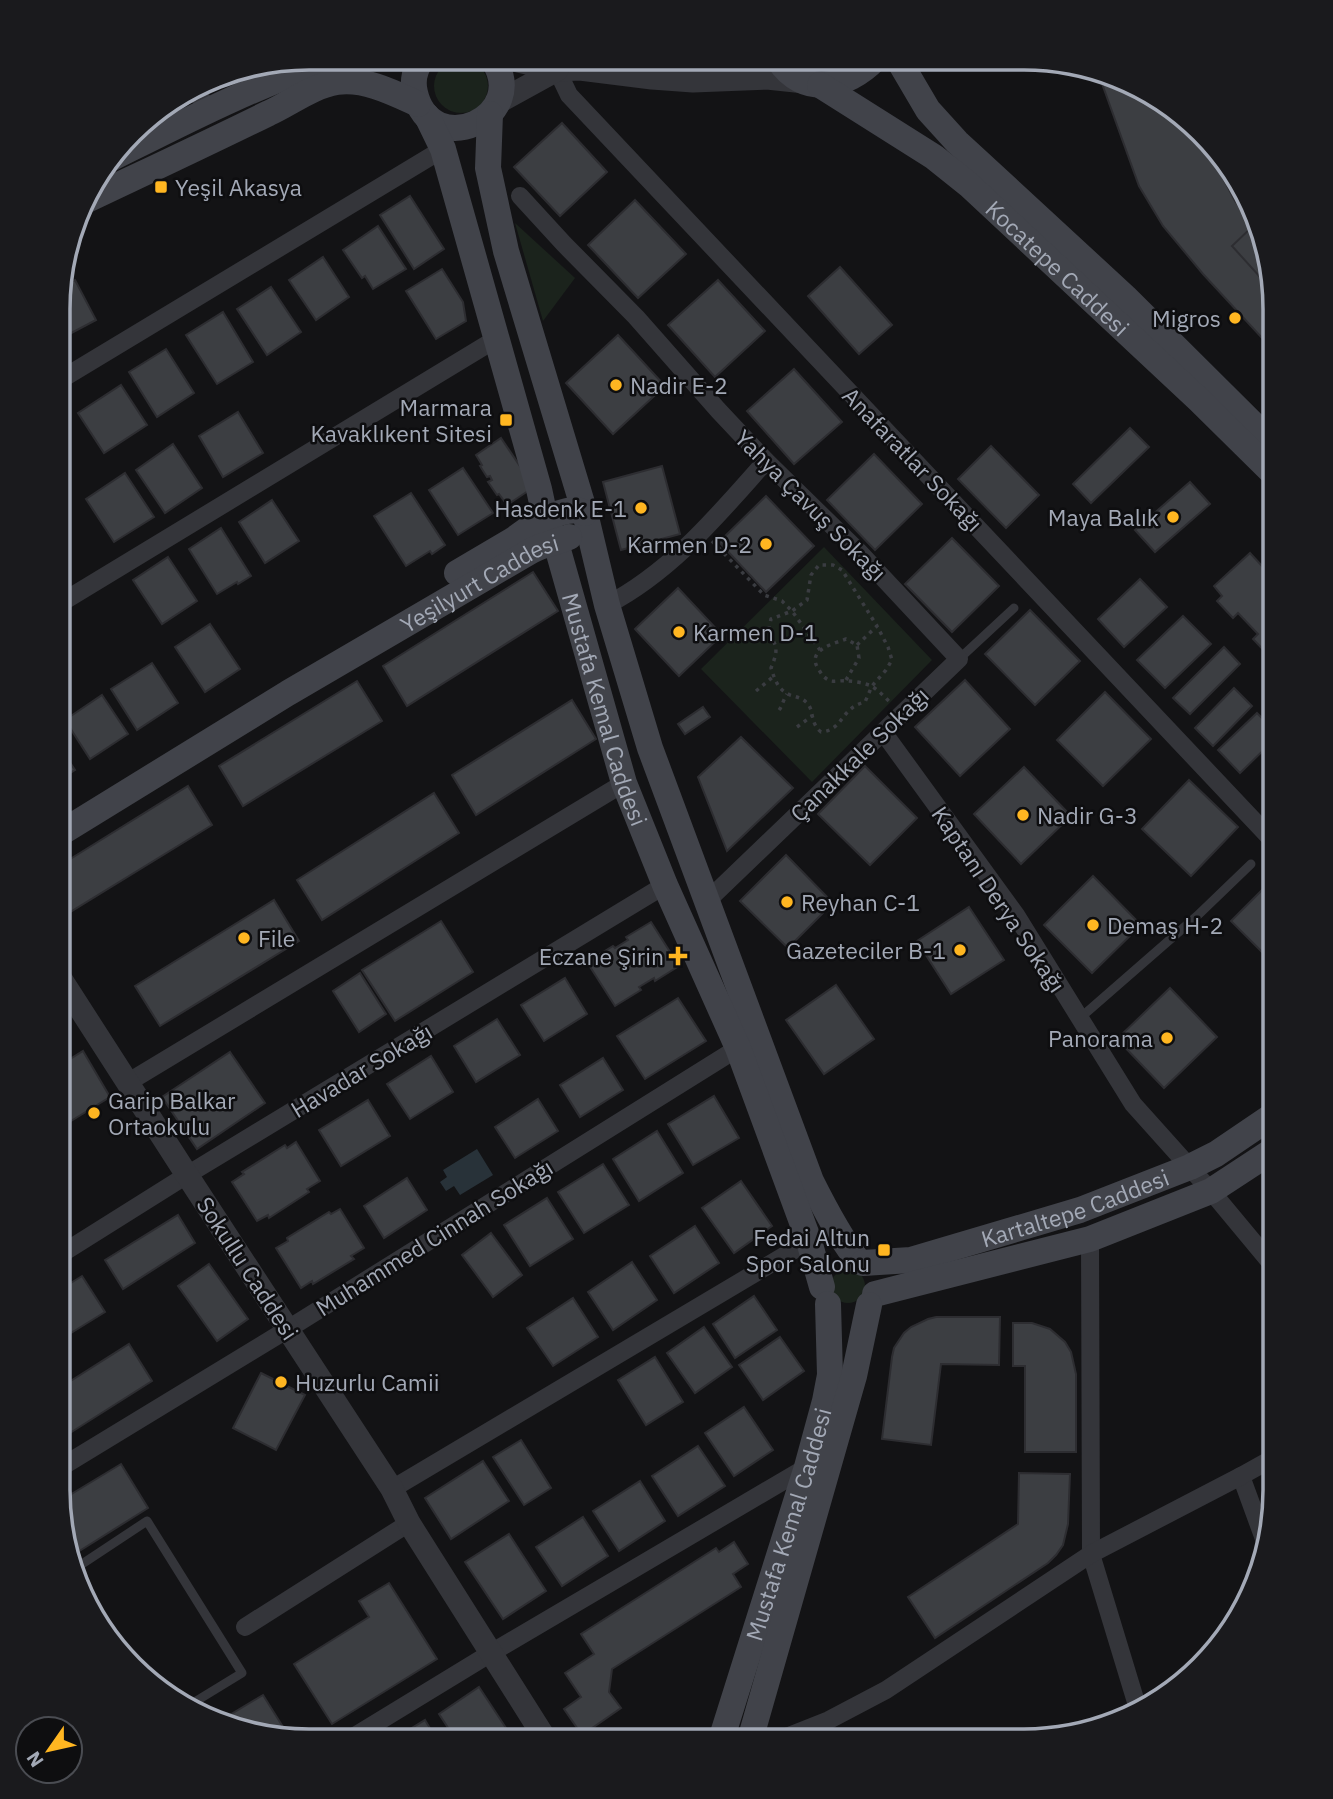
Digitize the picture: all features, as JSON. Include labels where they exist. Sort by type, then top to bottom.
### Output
[{"type":"main road","points":[[416,70],[414,91],[423,110]]},
{"type":"main road","name":"Mustafa Kemal Caddesi","points":[[498,70],[501,90],[494,109],[488,168],[506,251],[650,748],[811,1181],[845,1243],[860,1262]]},
{"type":"main road","name":"Kocatepe Caddesi","points":[[788,70],[934,157],[969,185],[1189,390],[1263,463]]},
{"type":"main road","points":[[813,83],[835,84],[849,80],[864,70]]},
{"type":"main road","name":"Kocatepe Caddesi","points":[[908,70],[928,110],[957,142],[1125,297],[1263,434]]},
{"type":"main road","points":[[140,140],[202,100],[296,71]]},
{"type":"main road","points":[[99,194],[274,111],[314,89],[338,82],[383,88],[423,110],[438,124],[452,128],[466,128],[479,123],[494,109]]},
{"type":"main road","name":"Mustafa Kemal Caddesi","points":[[423,110],[443,149],[545,517],[556,543],[624,783],[665,886],[738,1048],[809,1241],[825,1295],[830,1375],[825,1401],[807,1467],[724,1729]]},
{"type":"main road","name":"Yeşilyurt Caddesi","points":[[70,806],[513,540],[545,517],[567,511],[577,510],[584,513],[581,527],[574,535],[543,545],[508,564],[288,693],[70,827]]},
{"type":"main road","name":"Kartaltepe Caddesi","points":[[860,1262],[911,1260],[1080,1210],[1190,1167],[1216,1154],[1262,1123]]},
{"type":"main road","name":"Kartaltepe Caddesi","points":[[872,1299],[1090,1239],[1210,1191],[1262,1157]]},
{"type":"main road","points":[[849,1259],[860,1262],[875,1278],[872,1299],[859,1312],[842,1313],[825,1295],[823,1279],[833,1265],[841,1261],[849,1259]]},
{"type":"main road","name":"Mustafa Kemal Caddesi","points":[[753,1729],[854,1376],[872,1299]]},
{"type":"street","points":[[494,109],[557,70]]},
{"type":"street","name":"Anafaratlar Sokağı","points":[[557,70],[569,94],[1263,831]]},
{"type":"street","points":[[588,70],[694,81],[767,78],[813,83]]},
{"type":"street","points":[[70,374],[443,149]]},
{"type":"street","name":"Yahya Çavuş Sokağı","points":[[520,196],[636,317],[766,461],[859,552],[959,659]]},
{"type":"street","points":[[70,597],[496,339]]},
{"type":"street","points":[[607,605],[662,570],[703,533],[766,461]]},
{"type":"street","name":"Çanakkale Sokağı","points":[[706,902],[959,659]]},
{"type":"street","name":"Kaptanı Derya Sokağı","points":[[883,732],[1016,915],[1133,1104],[1262,1253]]},
{"type":"street","points":[[127,1083],[624,783]]},
{"type":"street","name":"Havadar Sokağı","points":[[70,1248],[665,886]]},
{"type":"street","name":"Sokullu Caddesi","points":[[70,993],[392,1489],[409,1523],[539,1729]]},
{"type":"street","name":"Muhammed Cinnah Sokağı","points":[[70,1462],[738,1048]]},
{"type":"street","points":[[1090,1239],[1091,1554],[1136,1701]]},
{"type":"street","points":[[392,1489],[809,1241]]},
{"type":"street","points":[[806,1729],[886,1690],[1091,1554],[1262,1464]]},
{"type":"street","points":[[367,1729],[807,1467]]},
{"type":"street","points":[[1241,1476],[1259,1526]]},
{"type":"street","points":[[245,1627],[409,1523]]},
{"type":"lane","name":"Çanakkale Sokağı","points":[[959,659],[1014,608]]},
{"type":"lane","points":[[1079,1019],[1197,916],[1251,864]]},
{"type":"lane","points":[[82,1564],[147,1521],[242,1673],[197,1701]]},
{"type":"path","points":[[703,533],[764,594],[782,601],[820,650]]},
{"type":"path","points":[[819,565],[832,565],[842,570],[877,626],[892,660],[872,686],[865,702],[849,709],[829,732],[821,733],[814,726],[810,707],[805,700],[787,694],[776,685],[771,668],[776,656],[776,645],[768,632],[771,619],[792,611],[807,600],[811,575],[819,565]]},
{"type":"path","points":[[857,645],[877,626]]},
{"type":"path","points":[[857,645],[846,639],[820,650],[816,665],[821,674],[834,681],[846,680],[872,686],[902,713]]},
{"type":"path","points":[[846,680],[859,658],[857,645]]},
{"type":"path","points":[[756,691],[774,676]]},
{"type":"path","points":[[779,710],[787,694]]},
{"type":"path","points":[[797,727],[812,716]]},
{"type":"shaded area","points":[[439,70],[483,70],[488,81],[484,101],[476,109],[466,113],[446,109],[438,101],[434,91],[434,81]]},
{"type":"shaded area","points":[[515,223],[575,278],[543,321]]},
{"type":"shaded area","points":[[824,547],[932,660],[812,782],[701,669]]},
{"type":"shaded area","points":[[477,1149],[493,1175],[460,1195],[454,1186],[446,1191],[440,1182],[447,1177],[443,1170]]},
{"type":"shaded area","points":[[848,1269],[860,1274],[865,1286],[860,1298],[848,1303],[836,1298],[831,1286],[836,1274]]},
{"type":"building","points":[[1102,83],[1157,110],[1182,129],[1220,172],[1240,207],[1258,262],[1263,339],[1163,226],[1139,186]]},
{"type":"building","points":[[562,123],[607,172],[560,216],[514,167]]},
{"type":"building","points":[[410,196],[444,249],[414,269],[380,215]]},
{"type":"building","points":[[635,200],[686,254],[638,298],[588,245]]},
{"type":"building","points":[[378,226],[406,269],[373,289],[343,250]]},
{"type":"building","points":[[1249,230],[1261,278],[1232,246]]},
{"type":"building","points":[[323,257],[349,297],[316,320],[289,280]]},
{"type":"building","points":[[840,267],[892,325],[859,354],[808,296]]},
{"type":"building","points":[[442,269],[463,302],[466,321],[436,339],[406,291]]},
{"type":"building","points":[[75,280],[96,320],[70,334],[70,309],[72,282]]},
{"type":"building","points":[[718,280],[765,331],[715,377],[668,325]]},
{"type":"building","points":[[271,287],[301,332],[267,355],[237,309]]},
{"type":"building","points":[[223,312],[253,362],[217,384],[186,335]]},
{"type":"building","name":"Nadir E-2","points":[[618,335],[665,386],[613,434],[566,383]]},
{"type":"building","points":[[166,349],[194,393],[157,417],[129,372]]},
{"type":"building","points":[[794,369],[842,422],[794,464],[747,411]]},
{"type":"building","points":[[121,385],[147,425],[104,453],[78,413]]},
{"type":"building","points":[[238,412],[263,453],[223,477],[199,436]]},
{"type":"building","points":[[1130,428],[1149,447],[1091,503],[1073,484]]},
{"type":"building","points":[[501,438],[534,487],[507,505],[488,482],[492,480],[490,476],[487,477],[476,455]]},
{"type":"building","points":[[173,444],[202,488],[165,513],[136,470]]},
{"type":"building","points":[[991,446],[1039,495],[1006,528],[958,479]]},
{"type":"building","points":[[874,454],[922,504],[875,550],[827,500]]},
{"type":"building","name":"Hasdenk E-1","points":[[662,466],[680,534],[621,550],[603,482]]},
{"type":"building","points":[[463,468],[493,513],[458,535],[429,490]]},
{"type":"building","points":[[125,473],[154,517],[114,542],[86,499]]},
{"type":"building","name":"Maya Balık","points":[[1190,482],[1210,504],[1155,552],[1135,530]]},
{"type":"building","points":[[411,493],[445,545],[406,566],[374,516]]},
{"type":"building","name":"Karmen D-2","points":[[766,496],[814,546],[766,592],[719,542]]},
{"type":"building","points":[[272,500],[299,541],[265,563],[239,522]]},
{"type":"building","points":[[221,528],[251,576],[217,594],[189,549]]},
{"type":"building","points":[[952,538],[999,586],[952,632],[905,584]]},
{"type":"building","points":[[1250,553],[1263,567],[1263,649],[1253,639],[1258,634],[1238,613],[1233,618],[1217,601],[1222,596],[1214,586]]},
{"type":"building","points":[[168,557],[197,601],[162,624],[133,580]]},
{"type":"building","points":[[533,572],[558,611],[407,706],[383,666]]},
{"type":"building","points":[[1140,579],[1167,607],[1124,647],[1098,619]]},
{"type":"building","name":"Karmen D-1","points":[[678,588],[722,635],[679,676],[635,629]]},
{"type":"building","points":[[1030,610],[1080,661],[1035,705],[985,654]]},
{"type":"building","points":[[1183,616],[1211,644],[1165,688],[1137,660]]},
{"type":"building","points":[[210,624],[240,669],[205,692],[175,647]]},
{"type":"building","points":[[1224,647],[1240,664],[1190,714],[1173,698]]},
{"type":"building","points":[[152,663],[178,703],[137,730],[111,689]]},
{"type":"building","points":[[965,680],[1010,729],[960,776],[915,727]]},
{"type":"building","points":[[357,681],[382,721],[243,806],[219,766]]},
{"type":"building","points":[[1234,688],[1252,706],[1213,746],[1195,728]]},
{"type":"building","points":[[1105,692],[1151,739],[1103,786],[1057,740]]},
{"type":"building","points":[[102,695],[128,734],[90,759],[70,728],[70,717]]},
{"type":"building","points":[[572,700],[596,739],[476,815],[452,775]]},
{"type":"building","points":[[703,707],[710,717],[685,734],[678,724]]},
{"type":"building","points":[[1257,713],[1263,719],[1263,751],[1240,773],[1218,750]]},
{"type":"building","points":[[741,737],[793,788],[727,851],[698,777]]},
{"type":"building","points":[[865,766],[917,818],[870,865],[818,814]]},
{"type":"building","name":"Nadir G-3","points":[[1024,767],[1071,816],[1021,864],[974,814]]},
{"type":"building","points":[[1189,780],[1238,827],[1191,876],[1142,829]]},
{"type":"building","points":[[188,786],[212,825],[70,912],[70,859]]},
{"type":"building","points":[[434,793],[459,833],[322,920],[297,880]]},
{"type":"building","name":"Reyhan C-1","points":[[786,855],[833,903],[788,948],[740,901]]},
{"type":"building","name":"Demaş H-2","points":[[1093,876],[1141,925],[1092,973],[1044,925]]},
{"type":"building","points":[[1263,889],[1262,952],[1231,921]]},
{"type":"building","points":[[274,900],[299,941],[160,1026],[135,986]]},
{"type":"building","name":"Gazeteciler B-1","points":[[969,907],[1004,960],[951,994],[917,941]]},
{"type":"building","points":[[441,921],[473,972],[395,1021],[362,970]]},
{"type":"building","points":[[651,922],[679,966],[655,981],[654,978],[639,987],[641,990],[615,1006],[587,962],[628,940],[626,937]]},
{"type":"building","points":[[360,973],[386,1014],[359,1032],[333,991]]},
{"type":"building","points":[[565,978],[587,1014],[544,1041],[521,1005]]},
{"type":"building","points":[[836,985],[874,1039],[824,1074],[786,1020]]},
{"type":"building","name":"Panorama","points":[[1170,988],[1217,1037],[1164,1088],[1117,1039]]},
{"type":"building","points":[[678,998],[706,1041],[645,1079],[617,1036]]},
{"type":"building","points":[[497,1019],[520,1055],[476,1082],[454,1046]]},
{"type":"building","points":[[83,1051],[110,1097],[70,1122],[70,1059]]},
{"type":"building","points":[[230,1052],[265,1103],[197,1149],[162,1097]]},
{"type":"building","points":[[431,1056],[453,1092],[410,1119],[387,1084]]},
{"type":"building","points":[[603,1058],[623,1090],[580,1117],[560,1085]]},
{"type":"building","points":[[714,1096],[739,1138],[693,1165],[668,1124]]},
{"type":"building","points":[[538,1099],[558,1131],[515,1158],[495,1127]]},
{"type":"building","points":[[368,1100],[390,1136],[341,1166],[319,1130]]},
{"type":"building","points":[[657,1131],[683,1173],[639,1201],[613,1159]]},
{"type":"building","points":[[296,1142],[320,1181],[307,1189],[309,1192],[269,1218],[268,1215],[257,1221],[232,1182],[244,1174],[242,1172],[285,1145],[287,1148]]},
{"type":"building","points":[[603,1164],[629,1205],[584,1233],[558,1192]]},
{"type":"building","points":[[407,1178],[427,1210],[384,1238],[364,1206]]},
{"type":"building","points":[[741,1181],[772,1226],[734,1253],[702,1208]]},
{"type":"building","points":[[547,1198],[573,1239],[530,1266],[504,1225]]},
{"type":"building","points":[[340,1209],[364,1248],[351,1256],[354,1259],[313,1284],[312,1281],[301,1288],[276,1248],[329,1212],[331,1214]]},
{"type":"building","points":[[178,1215],[195,1243],[123,1289],[105,1260]]},
{"type":"building","points":[[695,1226],[719,1263],[674,1293],[650,1256]]},
{"type":"building","points":[[491,1233],[522,1275],[493,1297],[462,1255]]},
{"type":"building","points":[[632,1262],[657,1300],[613,1330],[588,1292]]},
{"type":"building","points":[[209,1264],[248,1319],[217,1341],[178,1286]]},
{"type":"building","points":[[82,1276],[105,1312],[70,1334],[70,1284]]},
{"type":"building","points":[[754,1296],[777,1330],[735,1358],[713,1324]]},
{"type":"building","points":[[573,1298],[598,1337],[553,1366],[527,1328]]},
{"type":"building","points":[[936,1317],[1000,1317],[999,1365],[941,1364],[931,1445],[882,1439],[894,1348],[911,1327]]},
{"type":"building","points":[[1013,1323],[1032,1323],[1050,1329],[1065,1342],[1071,1352],[1076,1374],[1076,1452],[1025,1452],[1025,1366],[1013,1366]]},
{"type":"building","points":[[704,1327],[732,1367],[695,1393],[667,1353]]},
{"type":"building","points":[[780,1337],[804,1371],[763,1400],[739,1365]]},
{"type":"building","points":[[129,1344],[152,1381],[70,1433],[70,1381]]},
{"type":"building","points":[[655,1357],[683,1402],[646,1425],[618,1380]]},
{"type":"building","points":[[261,1373],[305,1395],[276,1450],[233,1428]]},
{"type":"building","points":[[744,1407],[773,1450],[734,1476],[705,1433]]},
{"type":"building","points":[[521,1440],[551,1488],[524,1505],[493,1457]]},
{"type":"building","points":[[698,1446],[725,1486],[678,1516],[652,1476]]},
{"type":"building","points":[[483,1461],[509,1501],[451,1539],[425,1498]]},
{"type":"building","points":[[121,1464],[148,1508],[78,1552],[70,1495]]},
{"type":"building","points":[[1019,1473],[1070,1474],[1068,1524],[1063,1545],[1048,1563],[935,1638],[908,1597],[1018,1524]]},
{"type":"building","points":[[640,1481],[665,1521],[619,1551],[593,1511]]},
{"type":"building","points":[[583,1517],[608,1556],[562,1586],[536,1547]]},
{"type":"building","points":[[509,1534],[546,1591],[503,1619],[465,1562]]},
{"type":"building","points":[[734,1542],[748,1564],[733,1574],[741,1587],[612,1669],[609,1692],[621,1708],[591,1729],[578,1729],[564,1709],[581,1697],[565,1673],[594,1654],[581,1634],[716,1548],[719,1552]]},
{"type":"building","points":[[389,1583],[437,1659],[332,1724],[294,1664],[369,1617],[359,1601]]},
{"type":"building","points":[[479,1687],[507,1729],[449,1729],[439,1714]]},
{"type":"building","points":[[263,1695],[283,1727],[247,1721],[229,1715]]},
{"type":"building","points":[[425,1720],[430,1729],[410,1729]]},
{"type":"place","name":"Yeşil Akasya","points":[[161,187]]},
{"type":"place","name":"Migros","points":[[1235,318]]},
{"type":"place","name":"Nadir E-2","points":[[616,385]]},
{"type":"place","name":"Marmara Kavaklıkent Sitesi","points":[[506,420]]},
{"type":"place","name":"Hasdenk E-1","points":[[641,508]]},
{"type":"place","name":"Maya Balık","points":[[1173,517]]},
{"type":"place","name":"Karmen D-2","points":[[766,544]]},
{"type":"place","name":"Karmen D-1","points":[[679,632]]},
{"type":"place","name":"Nadir G-3","points":[[1023,815]]},
{"type":"place","name":"Reyhan C-1","points":[[787,902]]},
{"type":"place","name":"Demaş H-2","points":[[1093,925]]},
{"type":"place","name":"File","points":[[244,938]]},
{"type":"place","name":"Gazeteciler B-1","points":[[960,950]]},
{"type":"place","name":"Eczane Şirin","points":[[678,956]]},
{"type":"place","name":"Panorama","points":[[1167,1038]]},
{"type":"place","name":"Garip Balkar Ortaokulu","points":[[94,1113]]},
{"type":"place","name":"Fedai Altun Spor Salonu","points":[[884,1250]]},
{"type":"place","name":"Huzurlu Camii","points":[[281,1382]]}]
